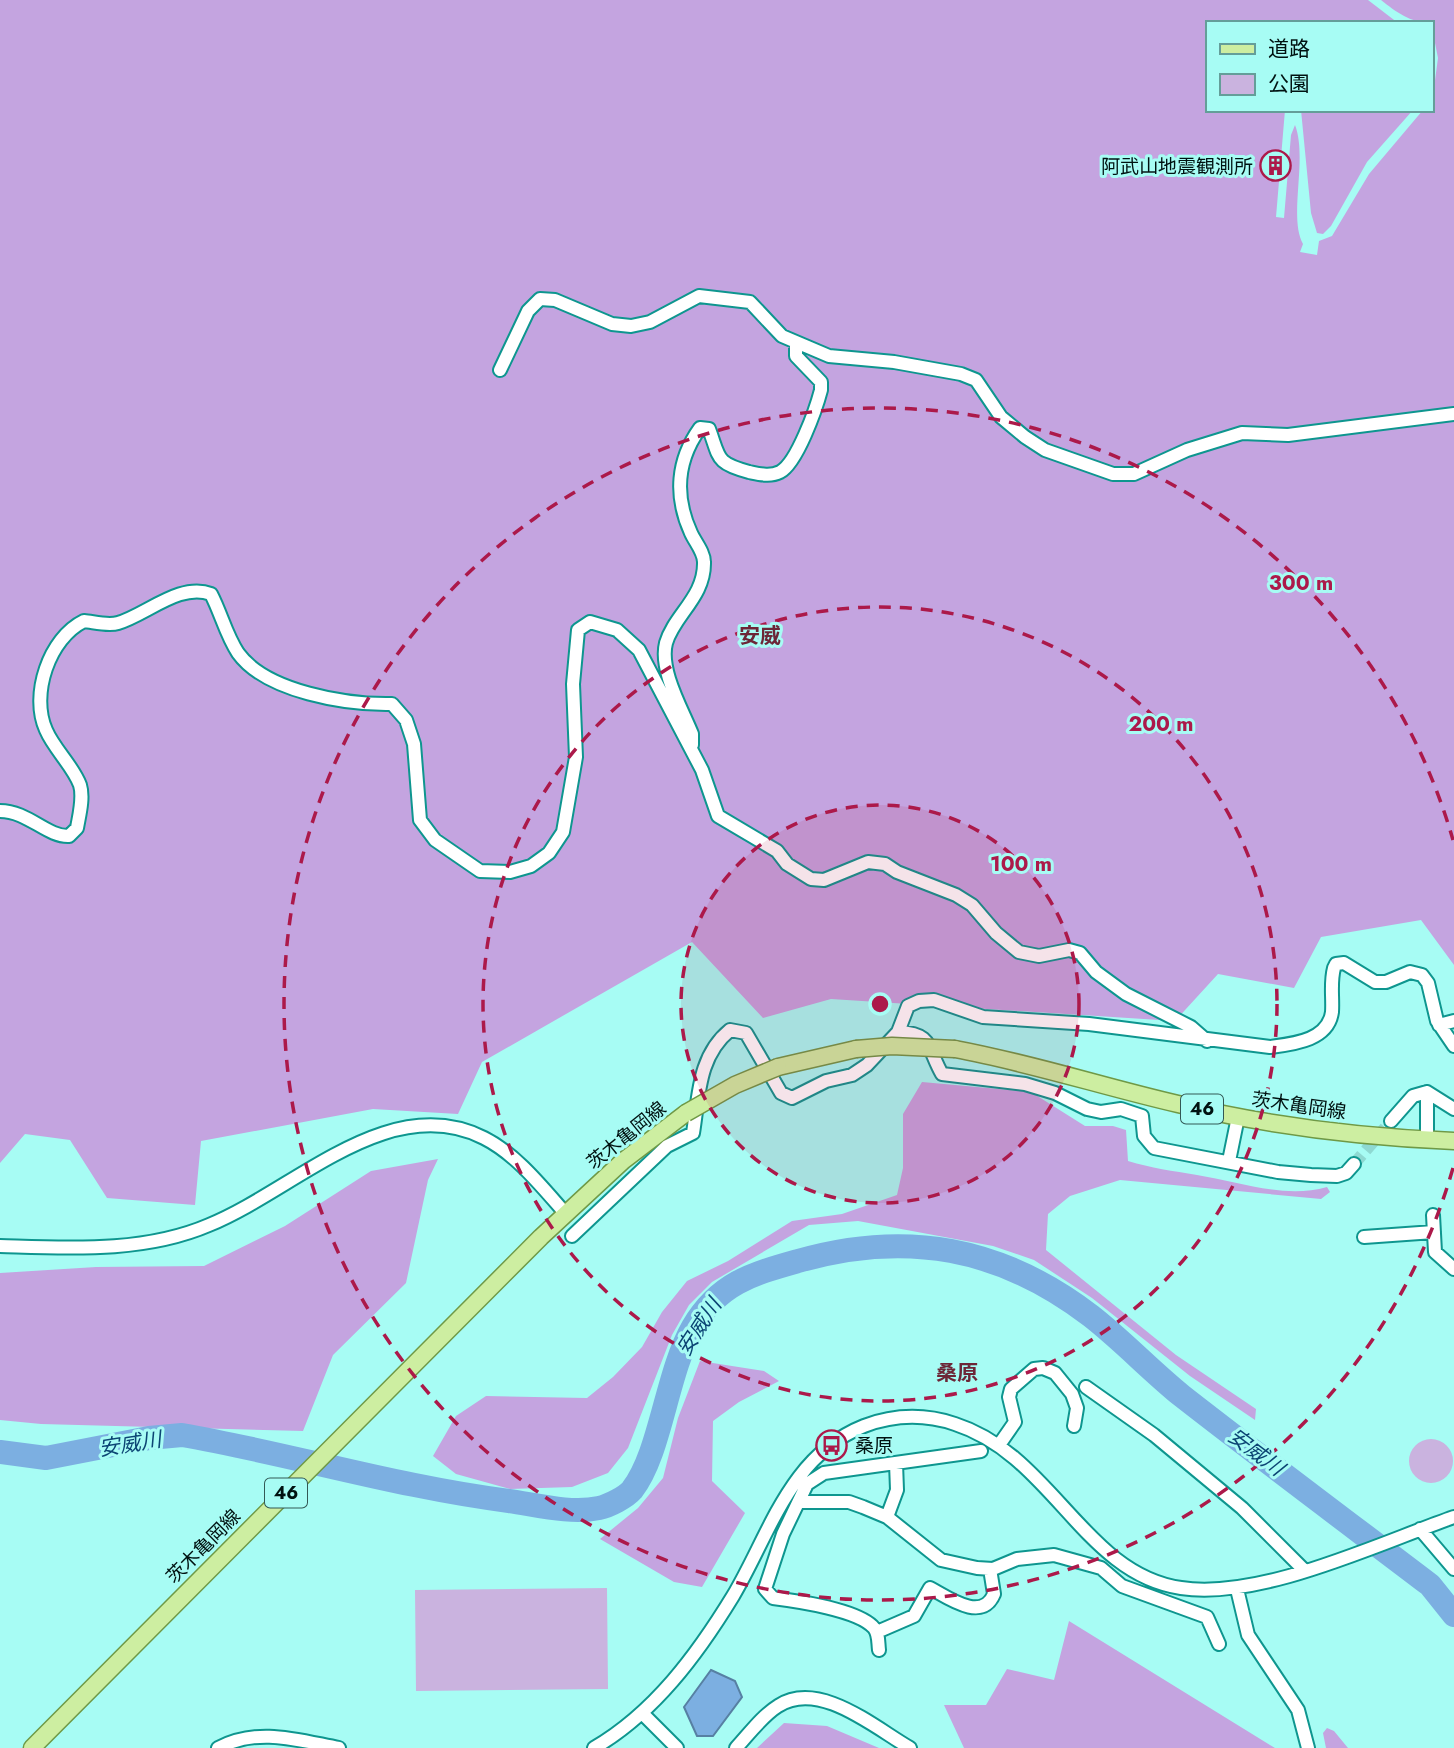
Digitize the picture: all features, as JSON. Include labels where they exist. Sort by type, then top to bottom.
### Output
[{"type":"main road","name":"茨木亀岡線","points":[[32,1748],[565,1213],[654,1134],[735,1085],[778,1067],[856,1049],[891,1046],[955,1049],[1027,1063],[1160,1100],[1238,1117],[1345,1133],[1454,1141]]},
{"type":"street","points":[[500,370],[528,311],[540,299],[555,300],[612,324],[631,326],[650,322],[699,296],[734,298],[750,302],[773,327],[796,344],[829,356],[894,362],[961,374],[976,380],[1001,418],[1025,438],[1045,450],[1113,474],[1133,474],[1187,450],[1242,433],[1288,435],[1454,414]]},
{"type":"street","points":[[690,748],[694,743],[692,734],[665,658],[671,631],[688,610],[703,572],[704,558],[684,515],[681,463],[693,438],[700,428],[705,427],[709,429],[715,451],[728,467],[763,475],[785,468],[798,448],[821,390],[821,382],[796,356],[796,344]]},
{"type":"street","points":[[0,811],[15,811],[60,836],[69,836],[77,828],[80,786],[46,730],[40,713],[40,695],[50,659],[63,639],[84,621],[117,624],[144,609],[192,592],[211,594],[239,653],[256,670],[276,681],[335,700],[392,704],[407,720],[414,744],[420,820],[435,840],[480,871],[510,872],[531,866],[549,853],[563,832],[576,757],[574,659],[578,630],[590,622],[617,630],[639,650],[690,748],[718,816],[777,851],[787,864],[811,879],[824,880],[868,862],[885,864],[897,873],[956,895],[972,905],[996,933],[1019,952],[1039,957],[1069,950],[1080,953],[1096,972],[1126,994],[1192,1027],[1207,1041]]},
{"type":"street","points":[[572,1236],[667,1146],[693,1133],[703,1067],[718,1040],[730,1030],[746,1033],[781,1093],[792,1098],[825,1081],[852,1075],[867,1065],[898,1032],[908,1006],[919,1001],[934,1000],[983,1017],[1089,1024],[1270,1047],[1299,1043],[1314,1037],[1332,1013],[1331,979],[1336,964],[1344,963],[1375,982],[1386,982],[1410,972],[1422,975],[1428,983],[1429,998],[1439,1025],[1454,1046]]},
{"type":"street","points":[[1439,1025],[1454,1021]]},
{"type":"street","points":[[898,1032],[917,1033],[925,1037],[943,1074],[1025,1084],[1101,1112],[1121,1109],[1142,1116],[1144,1136],[1154,1147],[1278,1172],[1337,1176],[1346,1173],[1354,1164]]},
{"type":"street","points":[[1391,1121],[1413,1096],[1427,1092],[1454,1109]]},
{"type":"street","points":[[1427,1092],[1427,1140]]},
{"type":"street","points":[[1230,1161],[1238,1117]]},
{"type":"street","points":[[0,1246],[126,1245],[164,1239],[209,1225],[273,1194],[344,1150],[379,1132],[431,1124],[485,1138],[537,1181],[565,1213]]},
{"type":"street","points":[[1433,1215],[1438,1258],[1454,1269]]},
{"type":"street","points":[[1364,1237],[1434,1232]]},
{"type":"street","points":[[999,1445],[1015,1422],[1009,1397],[1012,1389],[1034,1369],[1043,1367],[1055,1373],[1072,1394],[1077,1408],[1074,1426]]},
{"type":"street","points":[[1086,1387],[1154,1435],[1242,1508],[1304,1570]]},
{"type":"street","points":[[879,1650],[877,1632],[865,1620],[773,1598],[765,1590],[783,1534],[799,1502],[803,1480],[811,1462],[863,1427],[899,1417],[937,1418],[971,1429],[999,1445],[1041,1480],[1087,1533],[1113,1558],[1151,1580],[1177,1588],[1237,1589],[1304,1570],[1454,1517]]},
{"type":"street","points":[[594,1748],[642,1713],[708,1635],[734,1594],[782,1499],[803,1480],[824,1473],[981,1451]]},
{"type":"street","points":[[887,1517],[897,1490],[896,1463]]},
{"type":"street","points":[[799,1502],[849,1502],[887,1517],[941,1560],[990,1569],[1017,1559],[1054,1555],[1101,1568],[1122,1586],[1207,1617],[1219,1644]]},
{"type":"street","points":[[1416,1530],[1454,1569]]},
{"type":"street","points":[[1101,1568],[1113,1558]]},
{"type":"street","points":[[877,1632],[914,1616],[929,1588],[963,1606],[973,1608],[984,1605],[994,1594],[990,1569]]},
{"type":"street","points":[[1237,1589],[1248,1635],[1298,1710],[1308,1748]]},
{"type":"street","points":[[736,1748],[779,1705],[807,1698],[825,1700],[910,1748]]},
{"type":"street","points":[[642,1713],[677,1748]]},
{"type":"street","points":[[218,1748],[246,1737],[268,1735],[339,1748]]},
{"type":"green space","points":[[1431,1439],[1446,1446],[1453,1461],[1446,1476],[1431,1483],[1416,1476],[1409,1461],[1416,1446]]},
{"type":"green space","points":[[607,1588],[608,1689],[416,1691],[415,1590]]},
{"type":"shaded area","points":[[0,0],[1368,0],[1395,21],[1206,21],[1206,112],[1285,112],[1276,217],[1284,218],[1291,135],[1295,125],[1300,154],[1297,219],[1303,244],[1300,252],[1317,255],[1319,241],[1332,236],[1369,174],[1421,112],[1433,112],[1438,58],[1433,21],[1410,19],[1381,0],[1454,0],[1454,965],[1421,920],[1321,937],[1294,988],[1218,974],[1175,1021],[831,999],[763,1018],[692,942],[482,1062],[458,1114],[373,1109],[201,1141],[195,1205],[107,1198],[70,1140],[25,1134],[0,1163]]},
{"type":"shaded area","points":[[1301,112],[1411,112],[1367,162],[1331,226],[1323,234],[1317,233],[1311,213]]},
{"type":"shaded area","points":[[922,1082],[1031,1092],[1085,1126],[1113,1126],[1126,1130],[1128,1161],[1279,1190],[1327,1187],[1330,1192],[1321,1199],[1120,1180],[1070,1196],[1048,1214],[1046,1250],[1176,1355],[1256,1409],[1255,1420],[1190,1376],[1092,1298],[1034,1260],[993,1246],[858,1221],[809,1225],[712,1282],[689,1305],[672,1335],[628,1448],[608,1473],[572,1487],[510,1489],[456,1474],[433,1456],[456,1416],[486,1396],[587,1398],[613,1377],[642,1347],[662,1312],[687,1281],[728,1261],[792,1221],[842,1214],[897,1195],[903,1168],[903,1114]]},
{"type":"shaded area","points":[[438,1159],[428,1180],[406,1283],[333,1355],[303,1431],[41,1424],[0,1420],[0,1273],[96,1267],[204,1266],[285,1226],[371,1171]]},
{"type":"shaded area","points":[[700,1361],[764,1371],[779,1381],[739,1402],[713,1421],[712,1481],[745,1513],[702,1587],[674,1582],[600,1539],[638,1508],[663,1478],[678,1418]]},
{"type":"shaded area","points":[[1069,1621],[1275,1748],[964,1748],[944,1705],[986,1705],[1007,1669],[1054,1680]]},
{"type":"shaded area","points":[[784,1723],[827,1726],[879,1748],[757,1748]]},
{"type":"shaded area","points":[[1327,1728],[1334,1731],[1348,1748],[1326,1748],[1323,1733]]},
{"type":"water","points":[[711,1670],[735,1681],[742,1697],[713,1736],[697,1736],[684,1707]]},
{"type":"waterway","name":"安威川","points":[[0,1452],[46,1458],[149,1438],[182,1435],[468,1495],[566,1509],[599,1508],[629,1493],[642,1474],[684,1346],[703,1312],[726,1290],[751,1276],[838,1252],[877,1247],[951,1251],[987,1260],[1022,1274],[1091,1316],[1182,1396],[1430,1585],[1454,1615]]},
{"type":"tunnel","points":[[1354,1164],[1391,1121]]},
{"type":"place","name":"阿武山地震観測所","points":[[1276,166]]},
{"type":"place","name":"桑原","points":[[832,1445]]},
{"type":"district","name":"安威","points":[[760,636]]},
{"type":"district","name":"桑原","points":[[957,1373]]}]
